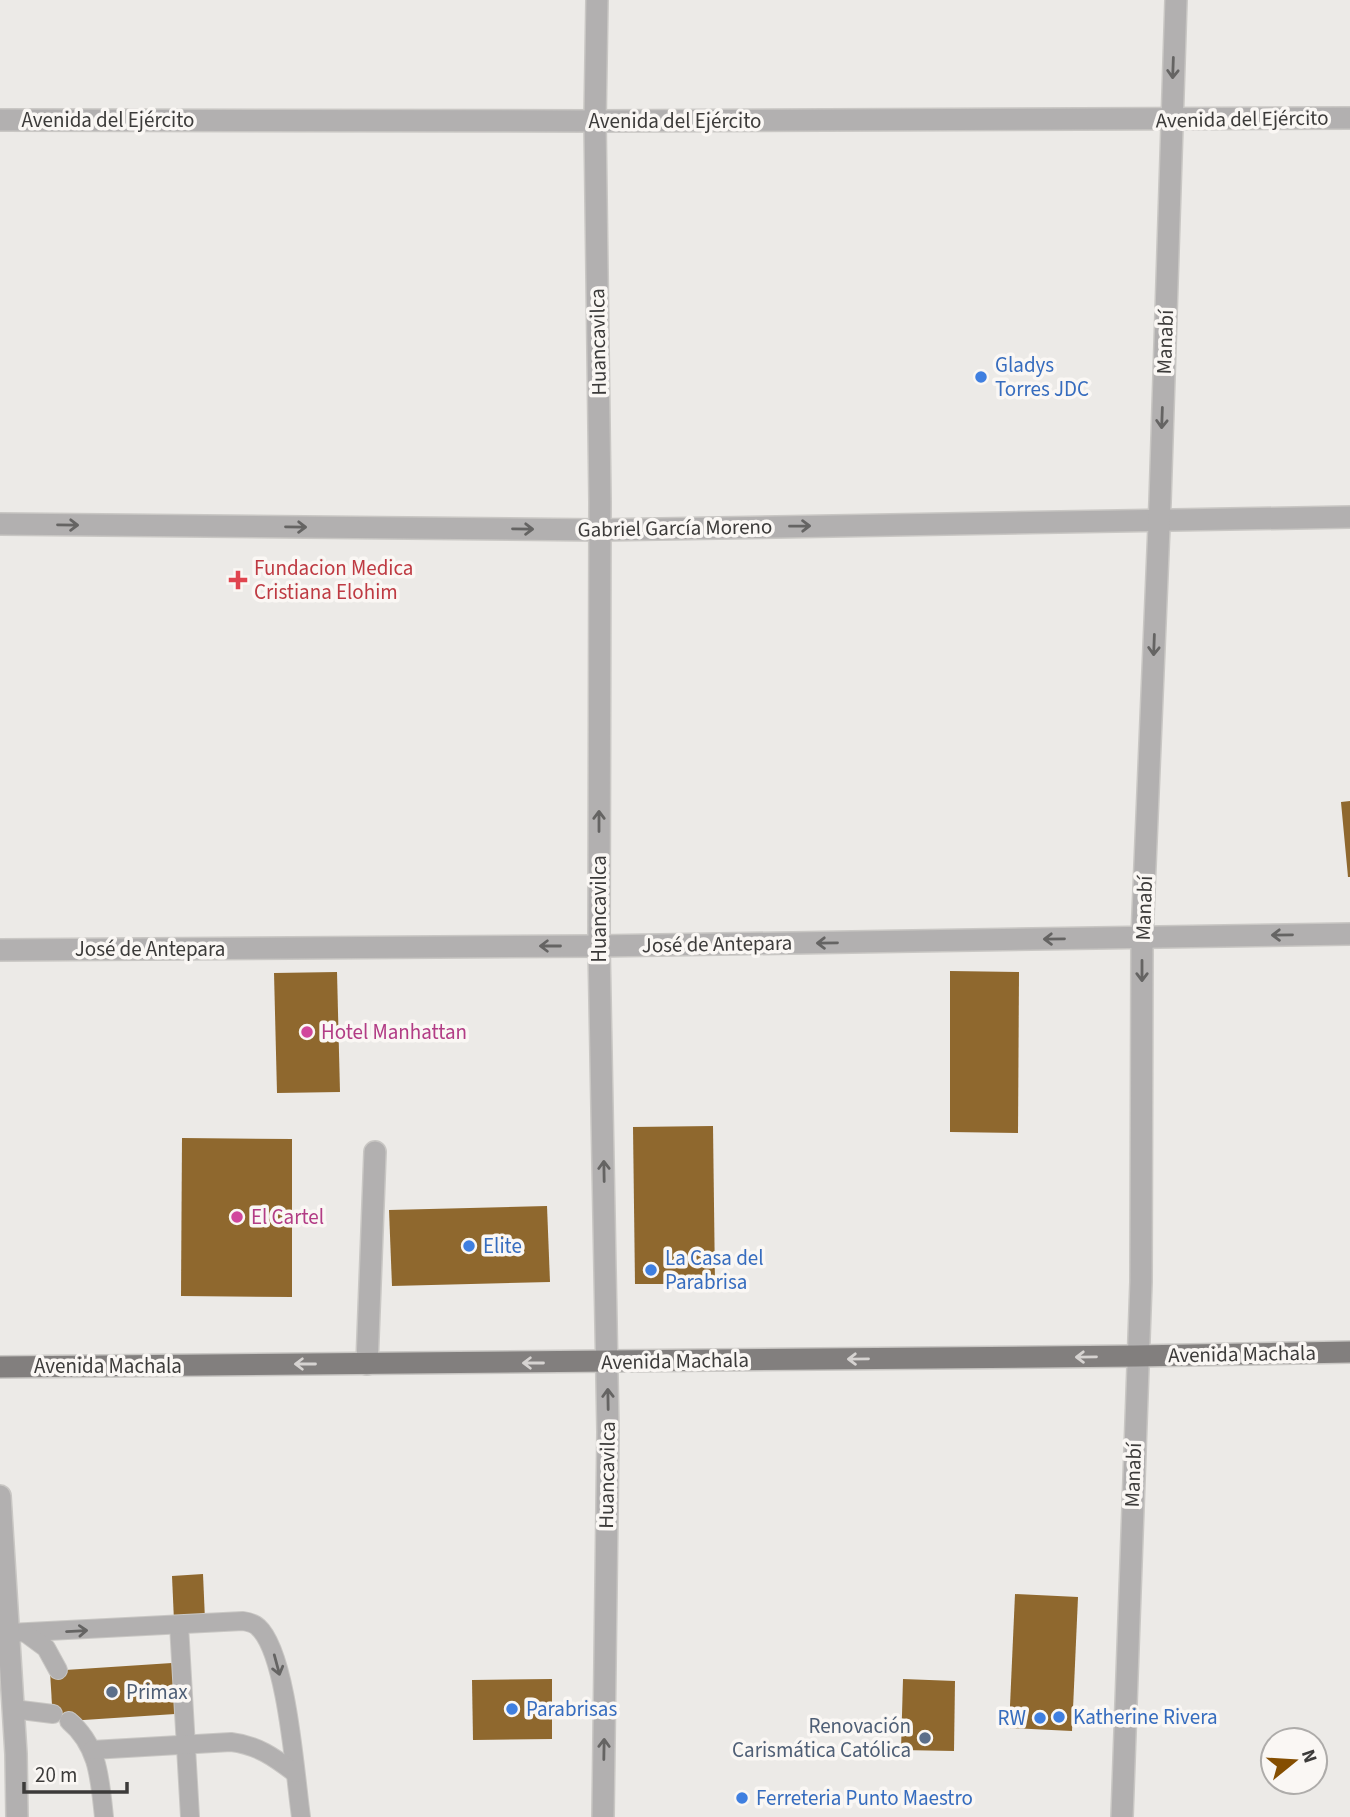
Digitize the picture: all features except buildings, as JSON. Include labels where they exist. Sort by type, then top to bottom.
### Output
[{"type":"main road","name":"Avenida Machala","points":[[0,1367],[1350,1352]]},
{"type":"street","name":"Huancavilca","points":[[597,0],[594,121],[599,530],[599,946],[607,1362],[603,1817]]},
{"type":"street","name":"Manabí","points":[[1122,1817],[1136,1356],[1141,1282],[1142,938],[1176,0]]},
{"type":"street","name":"Avenida del Ejército","points":[[0,120],[1350,118]]},
{"type":"street","name":"Gabriel García Moreno","points":[[0,524],[599,530],[1350,517]]},
{"type":"street","name":"José de Antepara","points":[[0,950],[599,946],[1350,934]]},
{"type":"street","points":[[367,1364],[374,1152]]},
{"type":"street","points":[[0,1496],[18,1633],[13,1709],[17,1817]]},
{"type":"lane","points":[[18,1633],[243,1621],[257,1624],[268,1638],[283,1687],[301,1817]]},
{"type":"lane","points":[[179,1625],[190,1817]]},
{"type":"lane","points":[[18,1633],[46,1648],[58,1670]]},
{"type":"lane","points":[[13,1709],[61,1718],[80,1730],[92,1750],[99,1774],[103,1817]]},
{"type":"lane","points":[[92,1750],[231,1742],[247,1744],[269,1754],[295,1773]]},
{"type":"place","name":"Gladys Torres JDC","points":[[981,377]]},
{"type":"place","name":"Fundacion Medica Cristiana Elohim","points":[[238,580]]},
{"type":"place","name":"Hotel Manhattan","points":[[307,1032]]},
{"type":"place","name":"El Cartel","points":[[237,1217]]},
{"type":"place","name":"Elite","points":[[469,1246]]},
{"type":"place","name":"La Casa del Parabrisa","points":[[651,1270]]},
{"type":"place","name":"Primax","points":[[112,1692]]},
{"type":"place","name":"Parabrisas","points":[[512,1709]]},
{"type":"place","name":"Katherine Rivera","points":[[1059,1717]]},
{"type":"place","name":"RW","points":[[1040,1718]]},
{"type":"place","name":"Renovación Carismática Católica","points":[[925,1738]]},
{"type":"place","name":"Ferreteria Punto Maestro","points":[[742,1798]]}]
